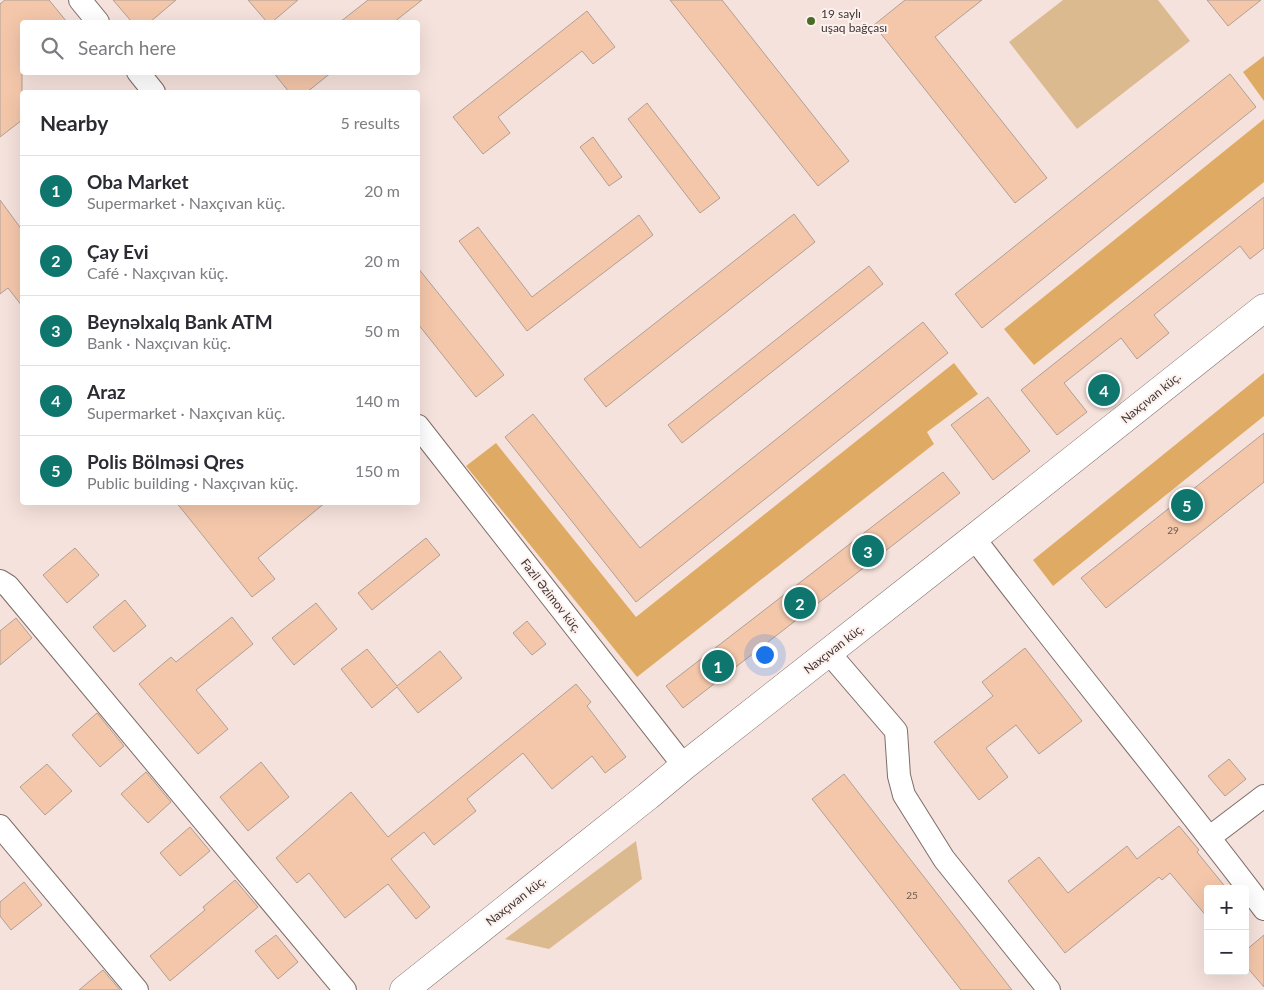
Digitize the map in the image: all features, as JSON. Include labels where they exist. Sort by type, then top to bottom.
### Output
[{"type":"street","points":[[83,1],[97,20]]},
{"type":"street","points":[[140,75],[152,90]]},
{"type":"street","name":"Naxçıvan küç.","points":[[404,990],[684,766],[1264,308]]},
{"type":"street","name":"Fazil Əzimov küç.","points":[[420,429],[684,766]]},
{"type":"street","points":[[974,538],[1034,618],[1210,837],[1264,910]]},
{"type":"street","points":[[0,581],[8,586],[339,988]]},
{"type":"street","points":[[829,653],[896,731],[899,776],[904,795],[944,859],[1049,990]]},
{"type":"street","points":[[1210,837],[1264,796]]},
{"type":"street","points":[[0,826],[137,990]]},
{"type":"shaded area","points":[[1063,0],[1158,0],[1190,41],[1077,129],[1009,42]]},
{"type":"shaded area","points":[[1264,56],[1264,101],[1243,72]]},
{"type":"shaded area","points":[[1264,119],[1264,182],[1034,365],[1004,329]]},
{"type":"shaded area","points":[[954,363],[978,394],[927,432],[934,444],[637,677],[466,466],[496,443],[636,617]]},
{"type":"shaded area","points":[[1264,373],[1264,416],[1053,586],[1033,560]]},
{"type":"shaded area","points":[[636,841],[642,879],[549,949],[505,939]]},
{"type":"building","points":[[5,0],[49,0],[65,20],[20,20],[20,75],[22,75],[22,90],[20,90],[20,122],[0,137],[0,4]]},
{"type":"building","points":[[113,0],[176,0],[152,20],[130,20]]},
{"type":"building","points":[[248,0],[298,0],[274,20],[265,20]]},
{"type":"building","points":[[368,0],[422,0],[397,20],[343,20]]},
{"type":"building","points":[[670,0],[722,0],[849,161],[818,186]]},
{"type":"building","points":[[905,0],[982,0],[935,37],[1047,178],[1015,203],[874,25]]},
{"type":"building","points":[[1207,0],[1261,0],[1228,26]]},
{"type":"building","points":[[587,11],[615,47],[593,64],[582,51],[498,117],[510,133],[483,154],[453,117]]},
{"type":"building","points":[[1230,74],[1256,107],[982,328],[955,294]]},
{"type":"building","points":[[275,75],[328,75],[310,90],[287,90]]},
{"type":"building","points":[[647,103],[720,198],[700,213],[628,119]]},
{"type":"building","points":[[593,137],[622,177],[609,186],[580,147]]},
{"type":"building","points":[[1264,197],[1264,248],[1250,259],[1240,246],[1154,315],[1169,333],[1137,359],[1121,338],[1064,383],[1087,412],[1057,435],[1021,390]]},
{"type":"building","points":[[0,200],[20,227],[20,303],[8,288],[0,294]]},
{"type":"building","points":[[794,214],[815,242],[606,407],[584,379]]},
{"type":"building","points":[[639,215],[653,235],[527,331],[459,241],[478,227],[532,297]]},
{"type":"building","points":[[869,266],[883,284],[682,443],[668,425]]},
{"type":"building","points":[[420,270],[504,375],[476,397],[420,327]]},
{"type":"building","points":[[923,322],[948,353],[636,602],[505,437],[533,414],[640,548]]},
{"type":"building","points":[[988,397],[1030,451],[993,480],[951,425]]},
{"type":"building","points":[[1264,433],[1264,482],[1106,608],[1081,578]]},
{"type":"building","points":[[943,472],[960,493],[683,708],[666,686]]},
{"type":"building","points":[[178,505],[322,505],[258,558],[275,579],[252,597]]},
{"type":"building","points":[[426,538],[440,555],[372,610],[358,593]]},
{"type":"building","points":[[75,548],[99,575],[67,603],[43,575]]},
{"type":"building","points":[[125,600],[146,626],[114,652],[93,627]]},
{"type":"building","points":[[316,603],[337,629],[294,665],[272,638]]},
{"type":"building","points":[[232,617],[253,644],[196,690],[228,729],[198,754],[139,684],[171,657],[176,662]]},
{"type":"building","points":[[16,618],[32,638],[0,665],[0,631]]},
{"type":"building","points":[[527,621],[546,644],[532,655],[513,633]]},
{"type":"building","points":[[1025,648],[1082,721],[1039,754],[1016,725],[986,748],[1008,777],[979,800],[934,742],[993,696],[982,682]]},
{"type":"building","points":[[367,649],[397,686],[440,651],[462,678],[418,713],[397,687],[372,708],[341,669]]},
{"type":"building","points":[[576,684],[591,702],[587,706],[626,757],[605,773],[592,756],[552,789],[523,753],[467,799],[476,811],[434,845],[424,832],[391,859],[430,907],[416,919],[388,884],[345,918],[309,873],[297,883],[276,858],[351,792],[388,837]]},
{"type":"building","points":[[97,713],[124,746],[100,767],[72,735]]},
{"type":"building","points":[[1229,759],[1246,779],[1225,796],[1208,776]]},
{"type":"building","points":[[261,762],[289,797],[248,831],[220,797]]},
{"type":"building","points":[[47,764],[72,791],[45,815],[20,787]]},
{"type":"building","points":[[146,772],[171,802],[148,823],[121,794]]},
{"type":"building","points":[[844,774],[1012,990],[961,990],[812,799]]},
{"type":"building","points":[[1179,826],[1224,885],[1204,885],[1204,913],[1170,873],[1162,880],[1159,877],[1065,953],[1008,881],[1039,857],[1068,893],[1127,846],[1137,859]]},
{"type":"building","points":[[190,827],[210,851],[180,876],[160,853]]},
{"type":"building","points":[[235,880],[258,907],[170,981],[150,956],[205,910],[203,907]]},
{"type":"building","points":[[24,882],[42,905],[11,930],[0,916],[0,902]]},
{"type":"building","points":[[276,935],[298,962],[278,979],[255,951]]},
{"type":"building","points":[[1264,935],[1264,987],[1249,970],[1249,948]]},
{"type":"building","points":[[103,970],[120,990],[79,990]]},
{"type":"place","name":"19 saylı uşaq bağçası","points":[[811,21]]},
{"type":"place","name":"Araz","points":[[1104,390]]},
{"type":"place","name":"Polis Bölməsi Qres","points":[[1187,505]]},
{"type":"place","name":"Beynəlxalq Bank ATM","points":[[868,551]]},
{"type":"place","name":"Çay Evi","points":[[800,603]]},
{"type":"place","name":"Oba Market","points":[[718,666]]}]
